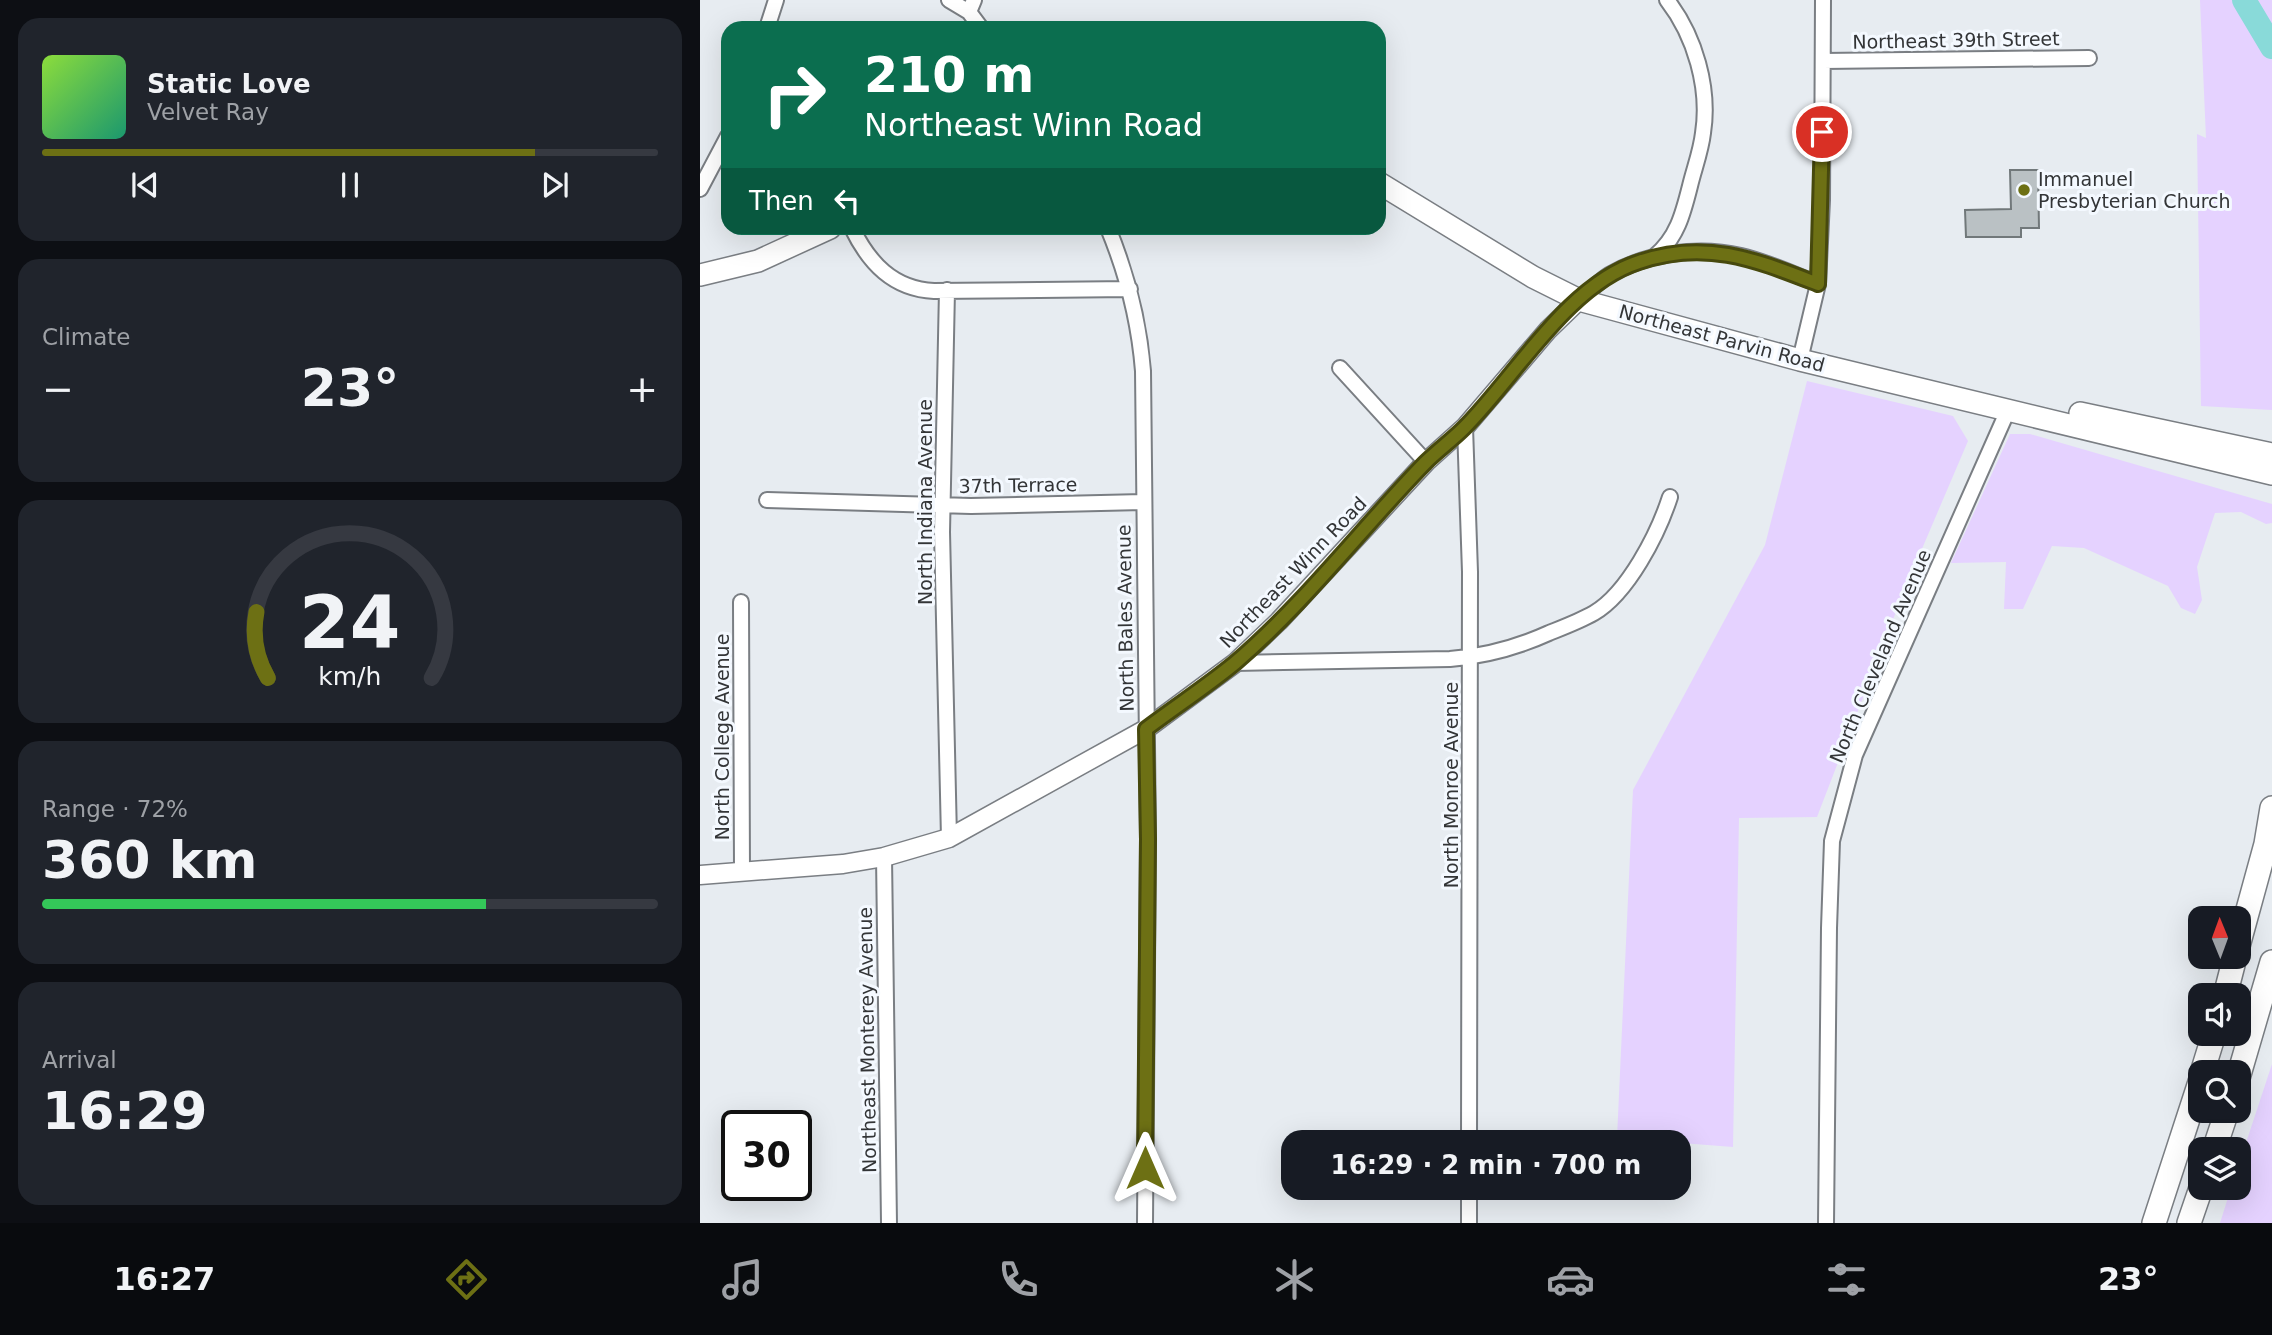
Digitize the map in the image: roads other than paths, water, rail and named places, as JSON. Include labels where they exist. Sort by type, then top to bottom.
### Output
[{"type":"main road","name":"Northeast Parvin Road","points":[[1386,187],[1533,277],[1579,300],[1800,360],[2272,474]]},
{"type":"main road","points":[[700,275],[758,261],[815,235]]},
{"type":"main road","name":"Northeast Parvin Road","points":[[2008,410],[2081,413],[2272,454]]},
{"type":"main road","points":[[2249,906],[2266,844],[2272,808]]},
{"type":"main road","points":[[2243,1060],[2272,962]]},
{"type":"main road","points":[[2154,1223],[2188,1119]]},
{"type":"main road","points":[[2189,1223],[2197,1200]]},
{"type":"street","points":[[769,21],[776,0]]},
{"type":"street","points":[[949,0],[972,6]]},
{"type":"street","points":[[1654,257],[1668,244],[1681,219],[1704,124],[1704,99],[1698,64],[1686,30],[1667,0]]},
{"type":"street","points":[[1800,360],[1818,284],[1823,0]]},
{"type":"street","name":"Northeast 39th Street","points":[[1823,61],[2089,58]]},
{"type":"street","points":[[700,189],[721,149]]},
{"type":"street","points":[[856,235],[869,257],[887,277],[914,289],[1130,289]]},
{"type":"street","name":"North Bales Avenue","points":[[1111,235],[1130,289],[1140,335],[1143,371],[1148,839],[1145,1223]]},
{"type":"street","name":"Northeast Winn Road","points":[[700,875],[884,857],[949,838],[1146,729],[1235,663],[1279,621],[1426,462],[1465,427],[1548,330],[1607,276],[1654,257],[1715,252],[1741,256],[1818,284]]},
{"type":"street","name":"North Indiana Avenue","points":[[947,290],[943,505],[949,838]]},
{"type":"street","points":[[1340,368],[1426,462]]},
{"type":"street","name":"North Cleveland Avenue","points":[[1826,1223],[1832,841],[1855,755],[2008,410]]},
{"type":"street","name":"North Monroe Avenue","points":[[1465,427],[1471,658],[1469,1130]]},
{"type":"street","points":[[1235,663],[1471,658],[1516,648],[1595,613],[1622,586],[1644,555],[1670,497]]},
{"type":"street","name":"37th Terrace","points":[[767,500],[943,505],[1143,502]]},
{"type":"street","name":"North College Avenue","points":[[741,602],[742,871]]},
{"type":"street","name":"Northeast Monterey Avenue","points":[[884,857],[888,1223]]},
{"type":"street","points":[[1469,1200],[1469,1223]]},
{"type":"waterway","points":[[2244,0],[2272,47]]},
{"type":"place","name":"Immanuel Presbyterian Church","points":[[2024,190]]}]
